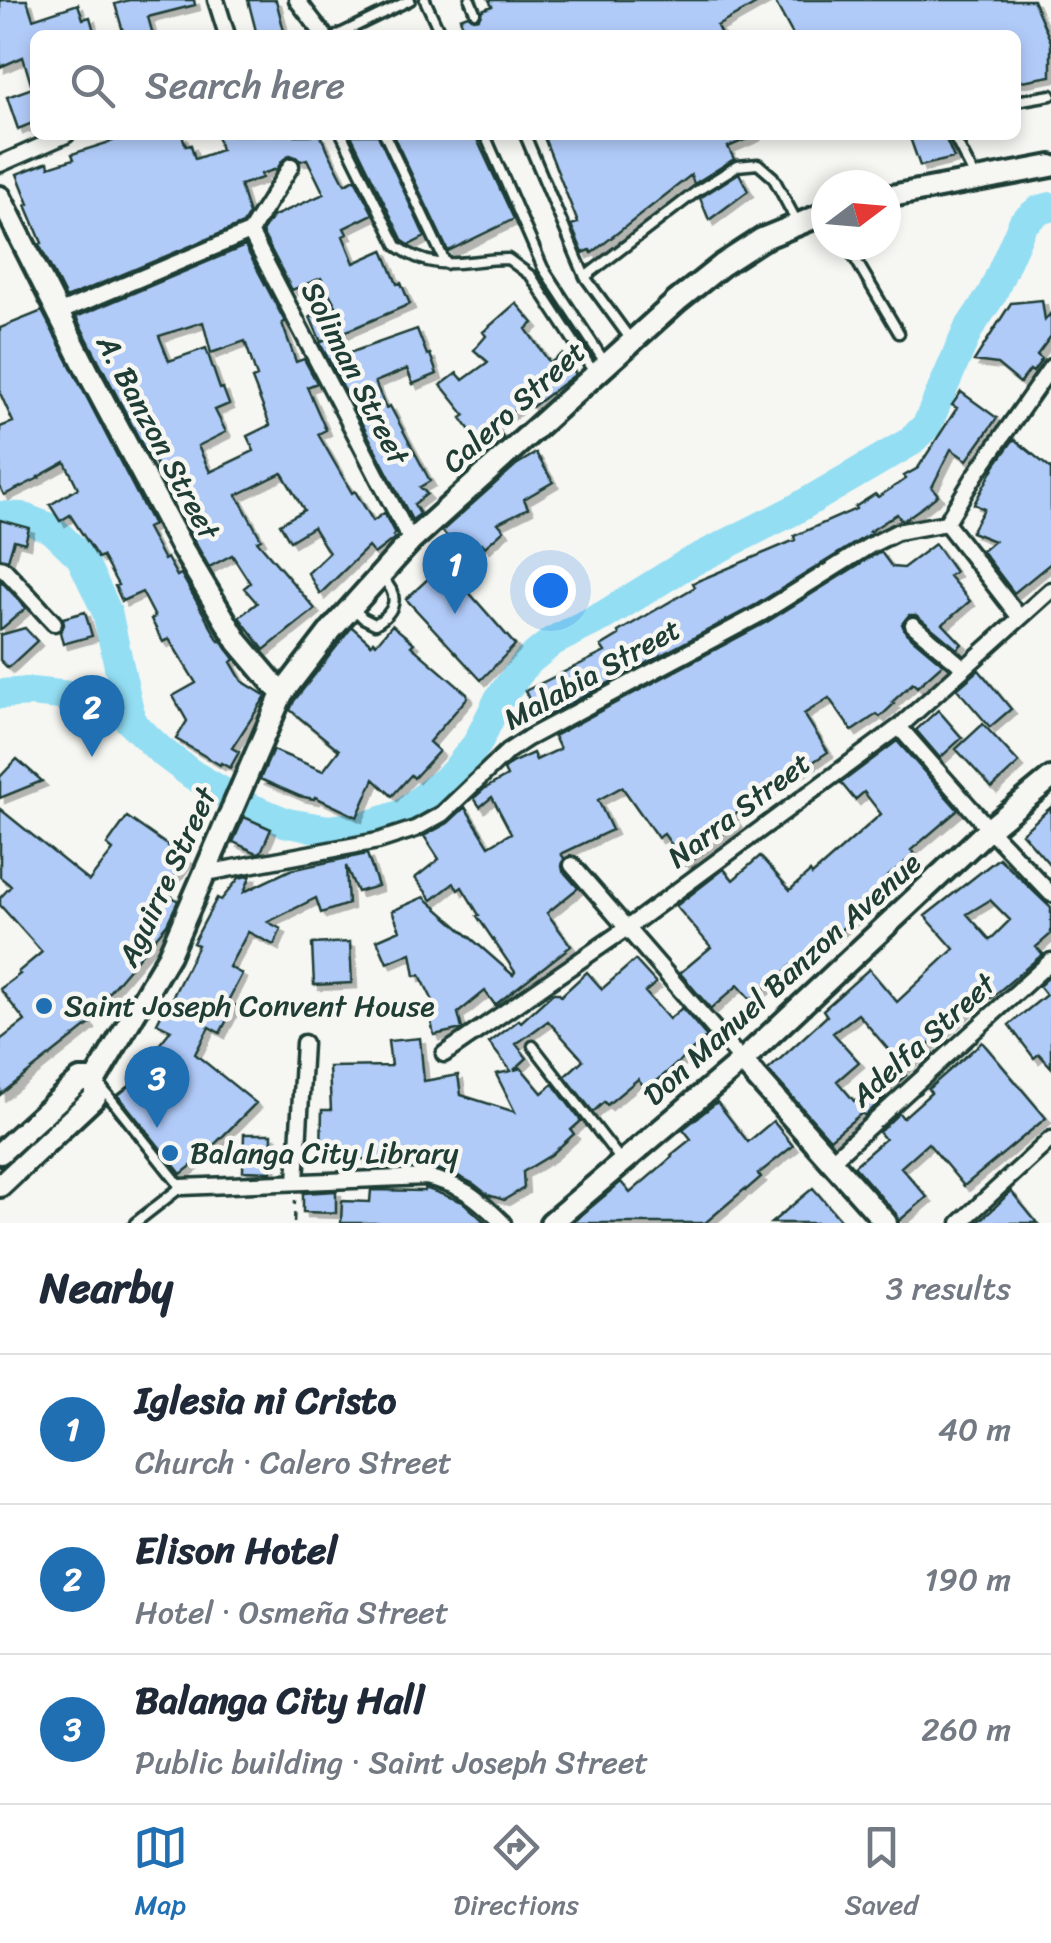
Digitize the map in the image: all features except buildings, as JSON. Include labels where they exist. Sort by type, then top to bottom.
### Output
[{"type":"main road","points":[[901,194],[1051,166]]},
{"type":"main road","name":"A. Banzon Street","points":[[0,197],[191,564],[238,642],[282,694]]},
{"type":"main road","name":"Calero Street","points":[[282,694],[352,606],[411,541],[631,340],[722,265],[762,239],[811,218]]},
{"type":"main road","name":"Aguirre Street","points":[[0,1186],[94,1098],[96,1080],[169,955],[282,694]]},
{"type":"main road","name":"Don Manuel Banzon Avenue","points":[[551,1223],[742,1060],[990,829],[1051,778]]},
{"type":"main road","points":[[742,1060],[886,1223]]},
{"type":"main road","points":[[0,1153],[80,1080],[96,1080]]},
{"type":"street","points":[[216,0],[225,30]]},
{"type":"street","points":[[298,0],[320,30]]},
{"type":"street","points":[[0,164],[55,140]]},
{"type":"street","points":[[58,313],[250,232],[291,166]]},
{"type":"street","name":"Soliman Street","points":[[250,232],[411,541]]},
{"type":"street","points":[[1020,618],[946,523],[1051,367]]},
{"type":"street","name":"Malabia Street","points":[[206,873],[378,841],[415,829],[442,814],[508,751],[528,738],[762,613],[883,539],[897,532],[946,523]]},
{"type":"street","points":[[0,568],[54,623]]},
{"type":"street","name":"Narra Street","points":[[444,1054],[627,928],[898,726],[1051,590]]},
{"type":"street","points":[[914,625],[964,668]]},
{"type":"street","points":[[898,726],[1051,894]]},
{"type":"street","points":[[572,865],[742,1060]]},
{"type":"street","name":"Adelfa Street","points":[[832,1161],[1051,961]]},
{"type":"street","points":[[296,1182],[304,1043]]},
{"type":"street","points":[[960,1223],[1051,1138]]},
{"type":"street","points":[[181,1187],[426,1176],[454,1184],[477,1198],[503,1223]]},
{"type":"lane","points":[[348,30],[410,0]]},
{"type":"lane","points":[[425,0],[440,30]]},
{"type":"lane","points":[[470,0],[475,12]]},
{"type":"lane","points":[[1021,99],[1051,94]]},
{"type":"lane","points":[[345,140],[398,246],[427,262],[508,259],[531,276],[600,369]]},
{"type":"lane","points":[[387,140],[446,264]]},
{"type":"lane","points":[[487,140],[543,268],[600,369]]},
{"type":"lane","points":[[527,140],[585,277],[631,340]]},
{"type":"lane","points":[[956,140],[976,179]]},
{"type":"lane","points":[[585,277],[697,190],[737,166],[758,164],[773,177],[797,223]]},
{"type":"lane","points":[[856,260],[899,333]]},
{"type":"lane","points":[[352,606],[375,624],[384,619],[394,604],[394,593],[380,576]]},
{"type":"lane","points":[[534,1046],[622,1162]]},
{"type":"lane","points":[[96,1080],[181,1187],[135,1223]]},
{"type":"path","points":[[294,1223],[296,1182]]},
{"type":"waterway","points":[[0,694],[31,692],[108,700],[161,751],[193,775],[250,808],[287,823],[329,830],[370,825],[403,814],[453,774],[477,744],[499,699],[527,662],[553,641],[910,442],[927,425],[968,330],[992,294],[1023,223],[1039,210],[1051,207]]},
{"type":"waterway","points":[[0,516],[21,517],[52,529],[81,557],[107,612],[131,720]]},
{"type":"place","name":"Iglesia ni Cristo","points":[[455,614]]},
{"type":"place","name":"Elison Hotel","points":[[92,757]]},
{"type":"place","name":"Saint Joseph Convent House","points":[[44,1006]]},
{"type":"place","name":"Balanga City Hall","points":[[157,1128]]},
{"type":"place","name":"Balanga City Library","points":[[170,1153]]}]
